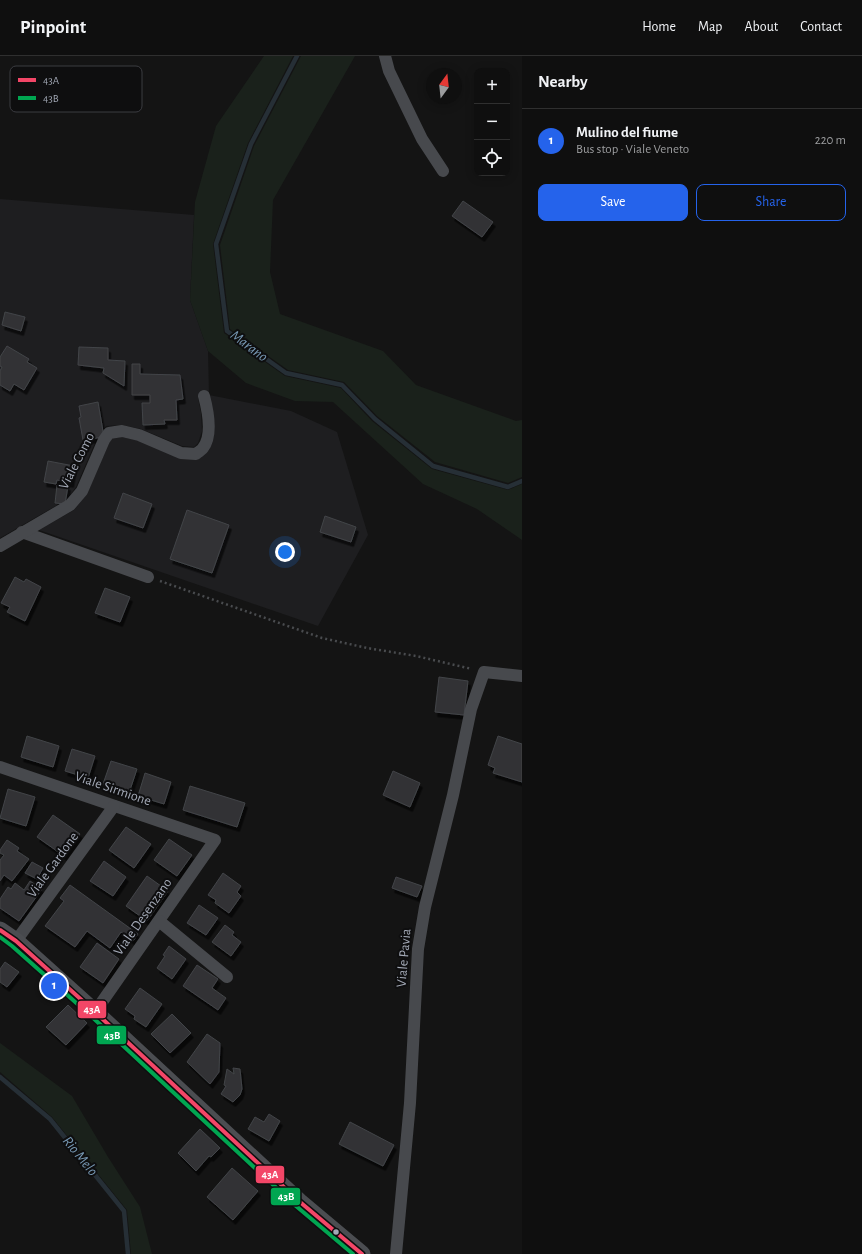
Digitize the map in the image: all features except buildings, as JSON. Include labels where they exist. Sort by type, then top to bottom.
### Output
[{"type":"main road","points":[[0,930],[16,942],[95,1012],[300,1202],[362,1254]]},
{"type":"street","points":[[385,56],[390,71],[422,139],[443,171]]},
{"type":"street","name":"Viale Como","points":[[0,546],[70,505],[82,491],[104,440],[110,432],[122,431],[139,435],[181,453],[196,454],[204,447],[209,432],[208,412],[204,396]]},
{"type":"street","points":[[22,532],[148,576]]},
{"type":"street","points":[[484,672],[522,676]]},
{"type":"street","name":"Viale Pavia","points":[[396,1254],[410,1103],[418,949],[425,907],[453,795],[471,709],[484,672]]},
{"type":"street","name":"Viale Sirmione","points":[[0,767],[216,840]]},
{"type":"street","name":"Viale Gardone","points":[[16,942],[114,806]]},
{"type":"street","name":"Viale Desenzano","points":[[95,1012],[216,840]]},
{"type":"street","points":[[159,921],[227,977]]},
{"type":"path","points":[[148,576],[322,638],[367,648],[416,656],[484,672]]},
{"type":"shaded area","points":[[264,56],[293,56],[248,143],[213,244],[224,333],[285,376],[341,388],[372,421],[432,469],[508,490],[522,484],[522,540],[477,509],[423,484],[333,402],[295,401],[246,383],[208,351],[190,300],[195,202],[216,126]]},
{"type":"shaded area","points":[[301,56],[355,56],[273,200],[270,272],[280,314],[383,351],[416,385],[516,421],[522,420],[522,477],[508,483],[435,462],[377,416],[344,382],[288,370],[230,329],[220,245],[254,146]]},
{"type":"shaded area","points":[[0,199],[194,215],[190,300],[208,351],[209,395],[198,398],[202,431],[198,443],[194,447],[182,446],[141,429],[122,425],[106,426],[98,436],[76,487],[66,500],[0,538]]},
{"type":"shaded area","points":[[209,395],[291,411],[337,432],[368,535],[318,626],[39,530],[74,510],[87,494],[112,438],[121,437],[137,440],[198,460],[209,450],[214,433]]},
{"type":"shaded area","points":[[0,1043],[72,1096],[140,1207],[152,1254],[131,1254],[127,1210],[52,1117],[0,1072]]},
{"type":"waterway","name":"Marano","points":[[297,56],[251,144],[216,244],[227,331],[286,373],[342,385],[375,419],[433,466],[508,487],[522,481]]},
{"type":"waterway","name":"Rio Melo","points":[[0,1077],[50,1119],[124,1211],[128,1254]]},
{"type":"transit line","name":"43A","points":[[0,930],[16,941],[95,1012],[300,1202],[362,1254]]},
{"type":"transit line","name":"43B","points":[[0,937],[91,1016],[296,1206],[353,1254]]},
{"type":"place","name":"Mulino del fiume","points":[[54,986]]}]
